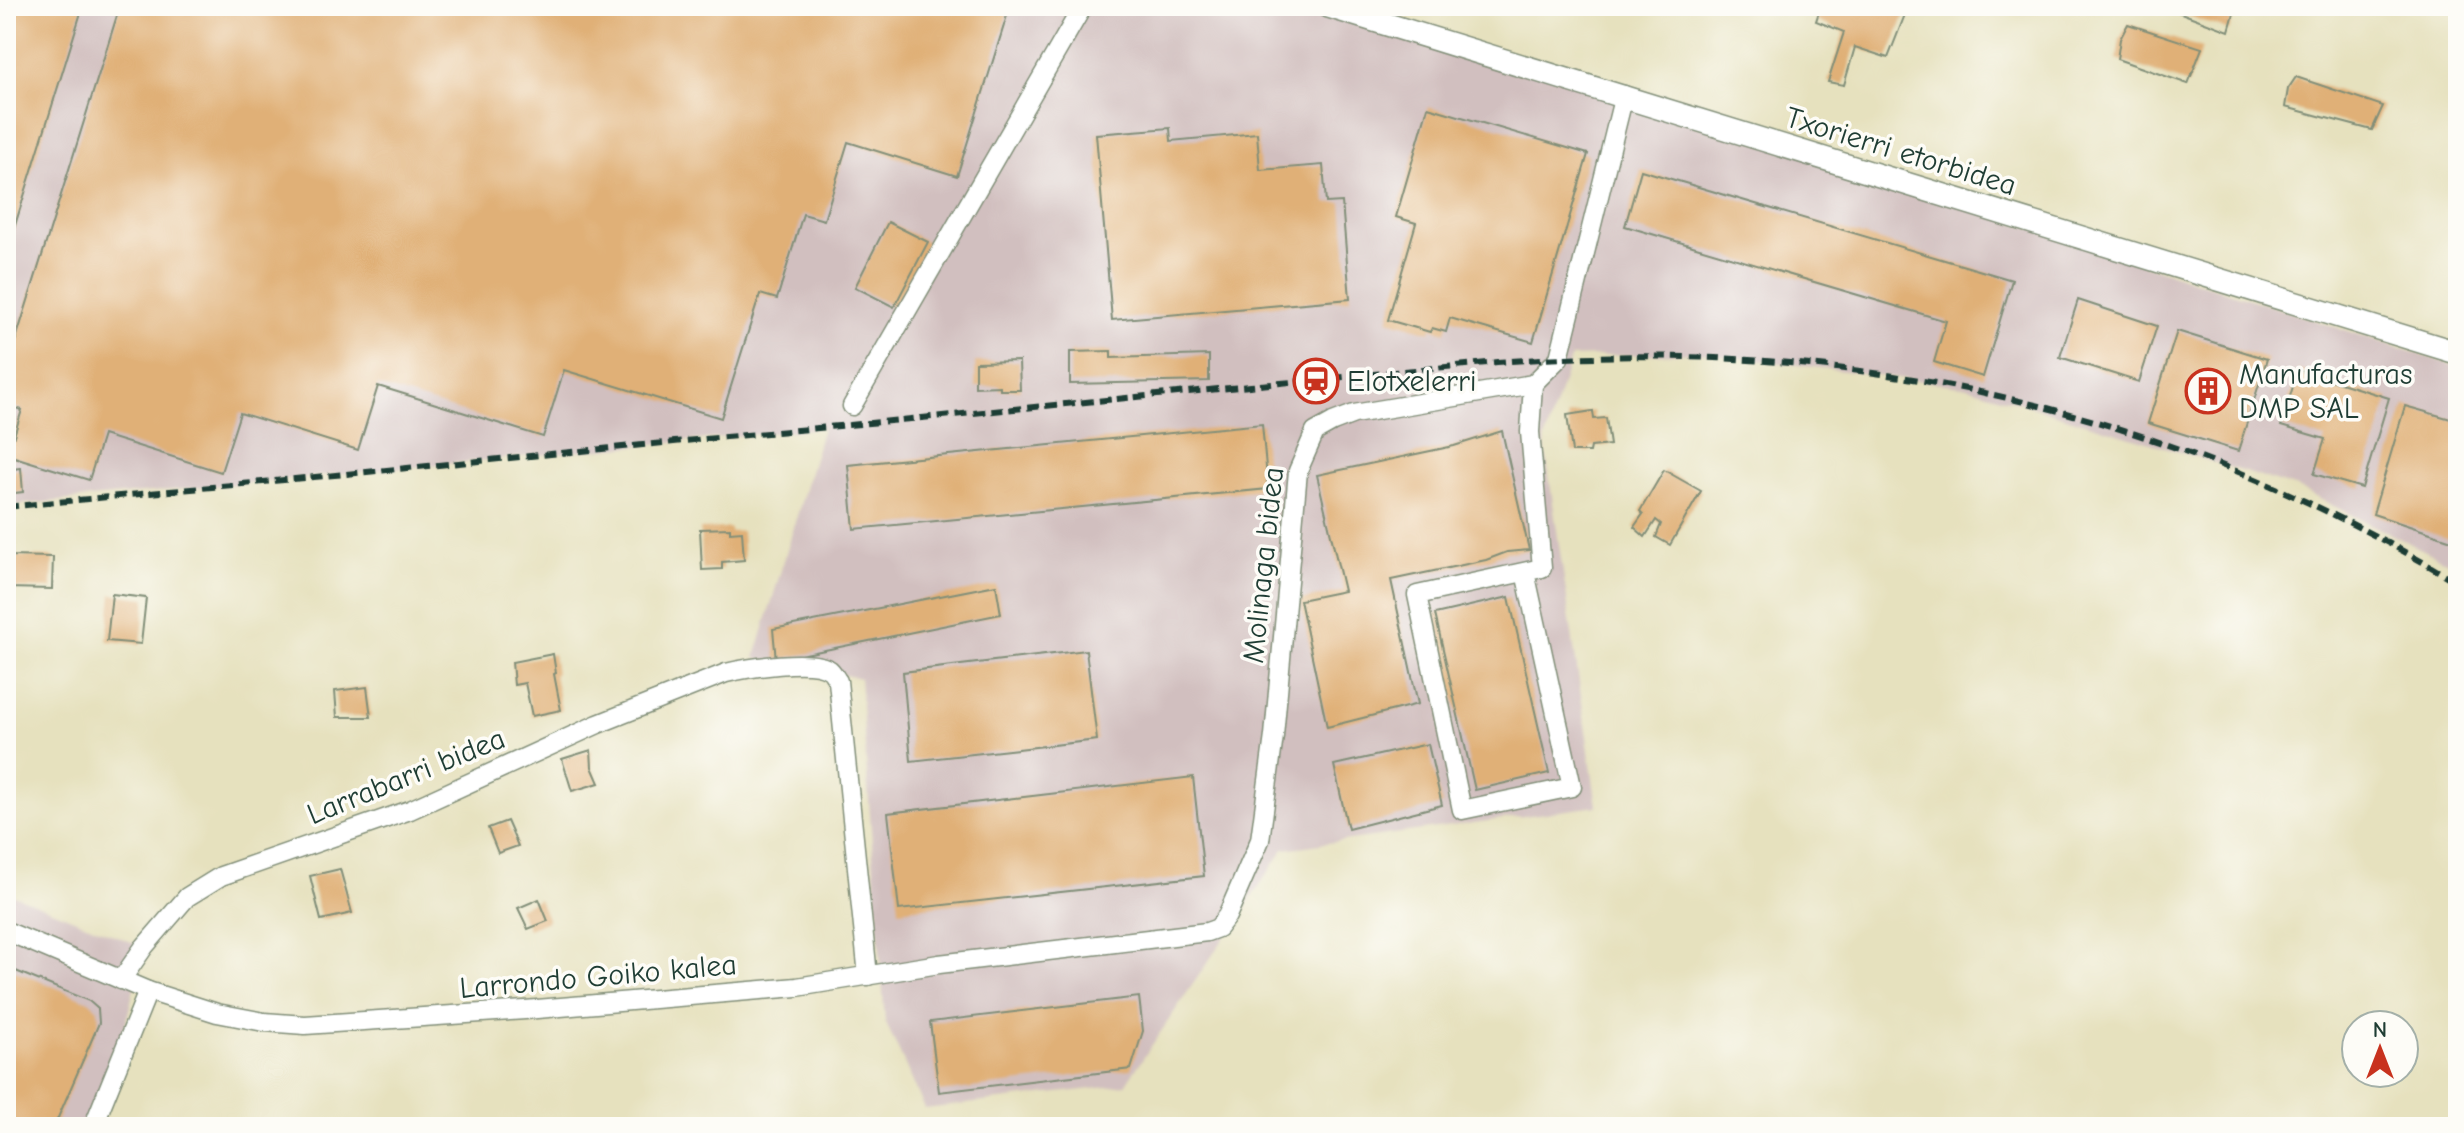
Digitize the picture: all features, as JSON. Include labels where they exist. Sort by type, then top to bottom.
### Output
[{"type":"street","points":[[852,406],[1083,6]]},
{"type":"street","name":"Txorierri etorbidea","points":[[1327,6],[2458,353]]},
{"type":"street","points":[[1525,572],[1572,787],[1462,810],[1417,595],[1542,568],[1530,432],[1533,384],[1559,358],[1624,95]]},
{"type":"street","name":"Molinaga bidea","points":[[1207,932],[1218,928],[1227,916],[1260,840],[1274,736],[1298,471],[1315,432],[1354,414],[1533,384]]},
{"type":"street","name":"Larrabarri bidea","points":[[121,980],[144,947],[187,897],[221,876],[410,810],[598,724],[726,673],[745,668],[815,664],[831,670],[838,681],[868,976]]},
{"type":"street","name":"Larrondo Goiko kalea","points":[[6,931],[148,991],[217,1013],[264,1022],[305,1025],[510,1012],[782,988],[939,964],[1207,932]]},
{"type":"street","points":[[93,1127],[148,991]]},
{"type":"shaded area","points":[[6,6],[1327,6],[1624,95],[2458,367],[2458,567],[2297,488],[1968,387],[1703,353],[1571,357],[1544,441],[1597,806],[1284,849],[1125,1085],[925,1109],[885,1021],[860,678],[755,658],[823,428],[6,506]]},
{"type":"shaded area","points":[[6,892],[144,947],[101,1127],[6,1127]]},
{"type":"building","points":[[6,6],[83,6],[7,251],[6,251]]},
{"type":"building","points":[[120,6],[1010,6],[957,176],[848,142],[824,220],[803,214],[777,299],[760,294],[721,418],[564,370],[543,437],[378,386],[358,450],[240,413],[221,472],[103,435],[89,480],[8,455],[22,410],[6,405],[6,371]]},
{"type":"building","points":[[1821,6],[1886,6],[1906,12],[1888,58],[1855,47],[1844,85],[1828,82],[1844,32],[1816,21]]},
{"type":"building","points":[[2162,6],[2236,6],[2229,31]]},
{"type":"building","points":[[2128,24],[2202,48],[2188,84],[2117,59],[2120,39]]},
{"type":"building","points":[[2296,77],[2383,106],[2372,130],[2285,107],[2288,89]]},
{"type":"building","points":[[1428,107],[1588,154],[1533,342],[1450,318],[1446,332],[1432,328],[1430,332],[1388,320],[1416,223],[1396,217]]},
{"type":"building","points":[[1170,128],[1171,141],[1257,133],[1260,170],[1323,165],[1326,203],[1342,202],[1350,299],[1112,320],[1096,134]]},
{"type":"building","points":[[1641,170],[2012,280],[1983,377],[1934,362],[1946,321],[1625,226]]},
{"type":"building","points":[[888,222],[928,242],[894,307],[855,287]]},
{"type":"building","points":[[2078,300],[2157,326],[2139,382],[2060,357]]},
{"type":"building","name":"Manufacturas DMP SAL","points":[[2177,331],[2267,359],[2238,451],[2148,423]]},
{"type":"building","points":[[1111,351],[1111,358],[1209,355],[1209,381],[1070,384],[1070,352]]},
{"type":"building","points":[[1019,361],[1020,390],[1000,390],[1000,386],[975,387],[975,362]]},
{"type":"building","points":[[2298,370],[2389,398],[2362,488],[2314,474],[2325,439],[2281,426]]},
{"type":"building","points":[[2405,406],[2458,421],[2458,542],[2373,514]]},
{"type":"building","points":[[1593,411],[1594,419],[1606,418],[1610,445],[1591,447],[1590,452],[1572,452],[1567,415]]},
{"type":"building","points":[[1262,424],[1268,489],[854,529],[848,465]]},
{"type":"building","points":[[1502,431],[1529,550],[1507,552],[1486,560],[1391,580],[1418,704],[1327,727],[1300,600],[1344,591],[1317,475],[1454,446]]},
{"type":"building","points":[[21,468],[23,492],[6,494],[6,470]]},
{"type":"building","points":[[1664,470],[1701,491],[1670,545],[1656,537],[1661,524],[1656,520],[1645,537],[1634,527]]},
{"type":"building","points":[[730,528],[730,532],[742,531],[744,560],[722,562],[722,569],[702,570],[700,529]]},
{"type":"building","points":[[6,556],[53,557],[52,589],[6,588]]},
{"type":"building","points":[[996,585],[1001,614],[776,660],[773,629]]},
{"type":"building","points":[[112,594],[146,598],[141,644],[107,641]]},
{"type":"building","points":[[1509,597],[1549,773],[1475,790],[1435,614]]},
{"type":"building","points":[[1086,650],[1097,740],[911,761],[903,672]]},
{"type":"building","points":[[553,654],[561,710],[532,716],[525,683],[514,685],[512,662]]},
{"type":"building","points":[[367,687],[371,717],[337,717],[335,691]]},
{"type":"building","points":[[1428,744],[1442,805],[1348,829],[1334,765]]},
{"type":"building","points":[[591,750],[592,767],[599,783],[572,791],[562,759]]},
{"type":"building","points":[[1193,777],[1204,876],[899,910],[888,813]]},
{"type":"building","points":[[507,821],[518,846],[498,853],[488,828]]},
{"type":"building","points":[[340,869],[352,913],[321,920],[310,876]]},
{"type":"building","points":[[539,899],[548,921],[528,929],[518,908]]},
{"type":"building","points":[[6,967],[89,1001],[98,1009],[99,1023],[54,1127],[6,1127]]},
{"type":"building","points":[[1139,997],[1143,1031],[1131,1069],[939,1092],[930,1022]]},
{"type":"railway","points":[[6,507],[1497,362],[1624,356],[1750,360],[1874,373],[1995,395],[2114,427],[2231,469],[2346,521],[2458,583]]},
{"type":"place","name":"Elotxelerri","points":[[1316,381]]},
{"type":"place","name":"Manufacturas DMP SAL","points":[[2208,391]]}]
